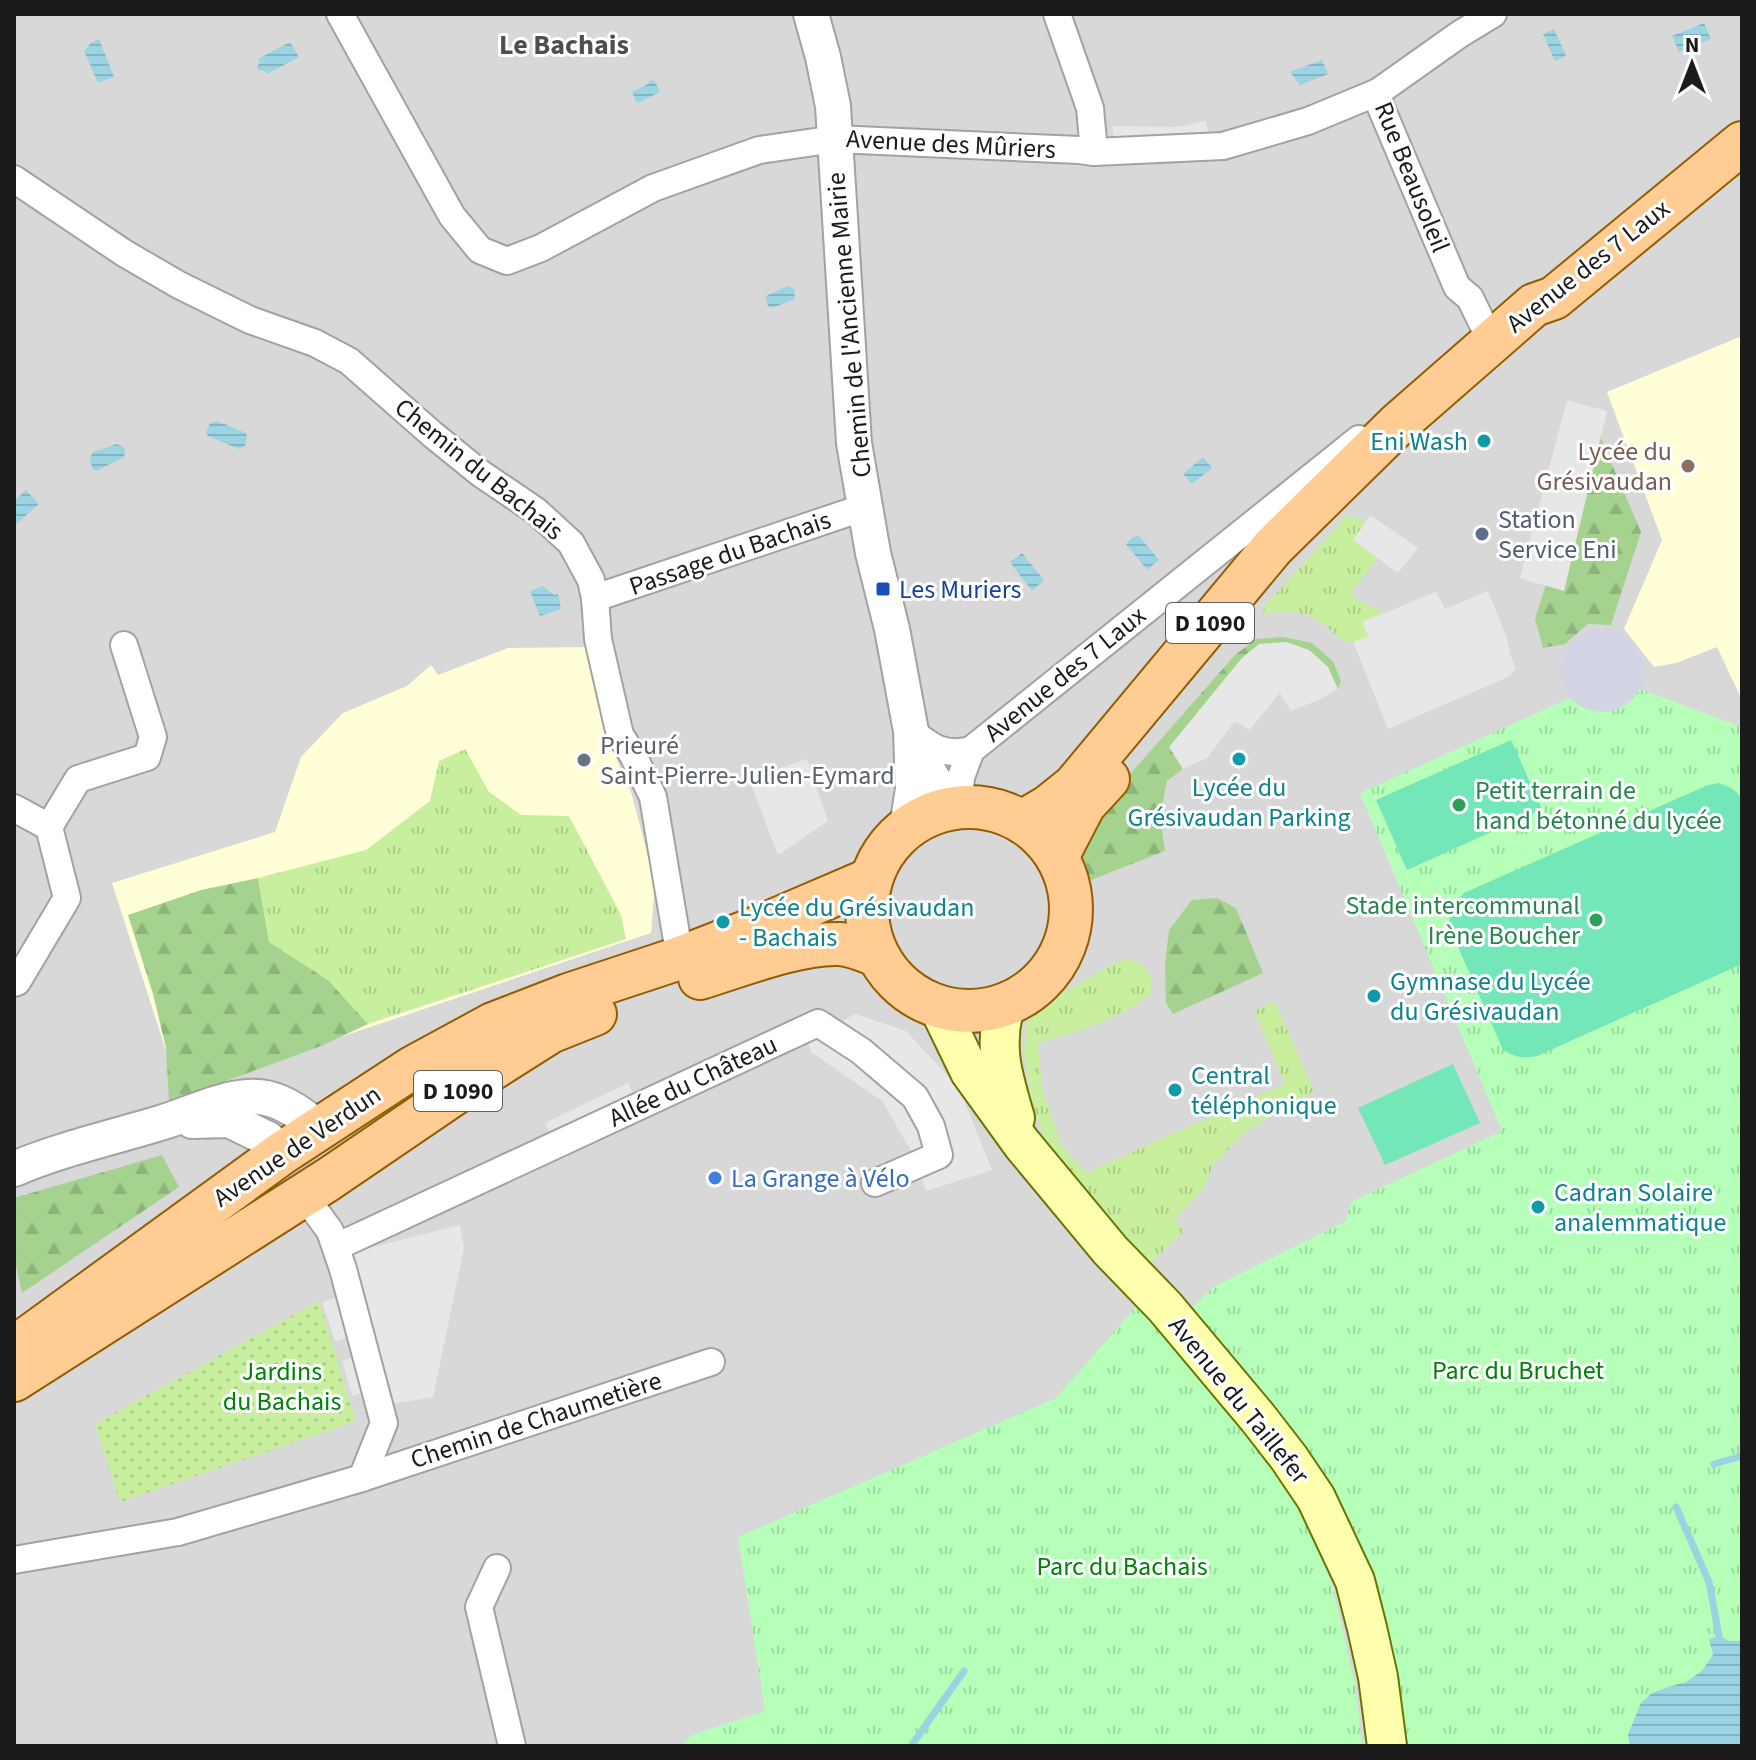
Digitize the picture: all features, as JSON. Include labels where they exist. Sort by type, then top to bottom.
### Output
[{"type":"main road","name":"Avenue des 7 Laux","points":[[1022,822],[1074,786],[1273,547],[1399,423],[1534,305],[1554,298],[1742,143]]},
{"type":"main road","name":"D 1090","points":[[1057,857],[1084,805],[1345,507],[1543,314],[1554,298]]},
{"type":"main road","points":[[959,807],[981,807],[1002,812],[1036,832],[1057,857],[1070,890],[1071,925],[1059,959],[1048,975],[1021,998],[988,1010],[955,1010],[938,1006],[925,1002],[904,988],[876,955],[866,908],[871,879],[885,850],[919,819],[959,807]]},
{"type":"main road","name":"Avenue de Verdun","points":[[14,1348],[282,1153],[412,1068],[493,1024],[680,958],[871,879]]},
{"type":"main road","name":"Avenue de Verdun","points":[[14,1380],[550,1032],[760,959],[812,946],[839,944],[858,947],[876,955]]},
{"type":"main road","name":"Avenue du Taillefer","points":[[1005,1005],[999,1031],[1001,1069],[1022,1144]]},
{"type":"main road","name":"Avenue du Taillefer","points":[[938,1006],[970,1072],[1022,1144],[1110,1250],[1165,1307],[1258,1418],[1316,1498],[1355,1581],[1378,1677],[1387,1746]]},
{"type":"main road","points":[[316,1186],[318,1128]]},
{"type":"main road","points":[[282,1153],[316,1186]]},
{"type":"street","name":"Avenue des Mûriers","points":[[340,14],[452,216],[480,250],[507,261],[541,248],[653,188],[759,150],[835,139],[1094,152],[1223,146],[1308,121],[1378,92]]},
{"type":"street","name":"Chemin de l'Ancienne Mairie","points":[[811,14],[833,106],[854,443],[873,553],[892,629],[911,731],[913,789],[907,827]]},
{"type":"street","points":[[1057,14],[1090,108],[1094,152]]},
{"type":"street","name":"Rue Beausoleil","points":[[1491,341],[1470,298],[1457,287],[1380,105],[1378,92],[1493,14]]},
{"type":"street","name":"Chemin du Bachais","points":[[14,179],[124,253],[179,285],[250,320],[315,343],[349,361],[432,434],[480,473],[536,511],[571,543],[591,580],[598,639],[620,735],[653,797],[680,958]]},
{"type":"street","name":"Avenue des 7 Laux","points":[[959,807],[961,777],[971,750],[1350,445],[1361,437],[1399,423]]},
{"type":"street","name":"Passage du Bachais","points":[[595,598],[865,507]]},
{"type":"street","points":[[14,983],[67,898],[49,827],[78,779],[147,757],[153,737],[124,645]]},
{"type":"street","name":"Chemin de l'Ancienne Mairie","points":[[911,731],[932,778],[941,792],[959,807]]},
{"type":"street","points":[[911,731],[929,745],[946,752],[956,754],[971,750]]},
{"type":"street","points":[[14,808],[49,827]]},
{"type":"street","name":"Allée du Château","points":[[333,1239],[818,1023],[861,1051],[915,1097],[931,1126],[939,1155],[875,1183]]},
{"type":"street","points":[[14,1169],[236,1098],[267,1098],[298,1111],[318,1128]]},
{"type":"street","points":[[163,1122],[229,1120],[268,1139],[282,1153]]},
{"type":"street","name":"Chemin de Chaumetière","points":[[316,1186],[348,1284],[384,1423],[362,1478]]},
{"type":"street","name":"Chemin de Chaumetière","points":[[14,1560],[178,1532],[362,1478],[711,1362]]},
{"type":"street","points":[[497,1568],[479,1607],[512,1746]]},
{"type":"shaded area","points":[[14,14],[1742,14],[1742,1746],[14,1746]]},
{"type":"shaded area","points":[[1206,121],[1209,137],[1113,141],[1113,126],[1178,127]]},
{"type":"shaded area","name":"Lycée du Grésivaudan","points":[[1742,336],[1742,700],[1717,647],[1676,663],[1654,667],[1624,629],[1662,540],[1607,392]]},
{"type":"shaded area","points":[[1567,400],[1607,411],[1564,591],[1520,578]]},
{"type":"shaded area","points":[[1370,515],[1418,548],[1398,573],[1353,540]]},
{"type":"shaded area","points":[[1488,591],[1516,668],[1510,676],[1388,729],[1353,642],[1369,637],[1362,622],[1436,592],[1445,609]]},
{"type":"shaded area","points":[[1602,628],[1625,635],[1637,647],[1644,670],[1637,693],[1625,705],[1602,712],[1579,705],[1567,693],[1560,670],[1567,647],[1579,635]]},
{"type":"shaded area","points":[[1286,642],[1309,650],[1328,667],[1338,689],[1291,711],[1280,693],[1249,730],[1235,721],[1207,758],[1183,769],[1169,747],[1242,658],[1259,644]]},
{"type":"shaded area","points":[[587,647],[597,698],[631,792],[655,883],[651,933],[179,1091],[112,883],[275,832],[301,757],[343,713],[407,686],[431,665],[438,675],[508,648]]},
{"type":"shaded area","points":[[807,759],[828,821],[778,855],[749,779]]},
{"type":"shaded area","points":[[855,1014],[906,1031],[959,1088],[992,1170],[926,1191],[911,1151],[882,1101],[811,1052],[808,1041]]},
{"type":"shaded area","points":[[628,1083],[639,1106],[555,1145],[545,1123]]},
{"type":"shaded area","points":[[460,1225],[464,1248],[433,1397],[393,1404],[353,1252]]},
{"type":"shaded area","points":[[340,1296],[352,1336],[335,1341],[322,1302]]},
{"type":"shaded area","points":[[358,1356],[368,1391],[352,1396],[342,1361]]},
{"type":"green space","points":[[1596,427],[1641,532],[1611,625],[1588,624],[1565,644],[1543,648],[1535,619]]},
{"type":"green space","points":[[1346,516],[1366,522],[1353,540],[1378,558],[1351,591],[1355,599],[1384,612],[1363,622],[1369,637],[1347,642],[1318,620],[1304,614],[1264,614],[1265,606]]},
{"type":"green space","points":[[1284,637],[1312,643],[1333,661],[1341,681],[1338,689],[1318,658],[1286,642],[1170,747],[1183,769],[1167,781],[1160,816],[1165,851],[1086,882],[1078,861],[1077,841],[1087,823],[1235,655],[1256,639]]},
{"type":"green space","name":"Parc du Bruchet","points":[[1640,689],[1742,727],[1742,1746],[1400,1746],[1384,1638],[1186,1313],[1215,1286],[1346,1221],[1351,1202],[1502,1131],[1360,793],[1570,698],[1589,709],[1607,711],[1625,705]]},
{"type":"green space","name":"Petit terrain de hand bétonné du lycée","points":[[1511,740],[1542,809],[1407,870],[1376,800]]},
{"type":"green space","points":[[465,749],[489,792],[521,815],[569,816],[621,915],[626,939],[368,1024],[328,980],[269,942],[258,878],[366,850],[430,801],[439,761]]},
{"type":"green space","name":"Stade intercommunal Irène Boucher","points":[[1718,783],[1733,789],[1742,801],[1742,964],[1537,1056],[1519,1057],[1503,1050],[1449,926],[1457,901],[1464,893]]},
{"type":"green space","points":[[258,878],[269,942],[328,980],[368,1024],[321,1046],[169,1102],[166,1048],[128,915],[201,890]]},
{"type":"green space","points":[[1217,898],[1236,908],[1263,973],[1173,1014],[1166,1003],[1165,964],[1169,930],[1192,900]]},
{"type":"green space","points":[[1127,959],[1142,964],[1152,978],[1151,994],[1111,1018],[1038,1043],[1042,1088],[1061,1145],[1088,1174],[1285,1084],[1254,1011],[1275,1002],[1314,1091],[1245,1132],[1212,1167],[1205,1186],[1175,1220],[1184,1231],[1152,1262],[1147,1263],[1056,1162],[1032,1103],[1024,1052],[1027,1023],[1038,1008],[1114,963]]},
{"type":"green space","points":[[1453,1064],[1480,1123],[1385,1165],[1358,1108]]},
{"type":"green space","points":[[162,1155],[179,1187],[22,1293],[14,1257],[14,1198]]},
{"type":"green space","name":"Jardins du Bachais","points":[[319,1301],[356,1421],[120,1502],[95,1424]]},
{"type":"green space","name":"Parc du Bachais","points":[[1137,1306],[1245,1426],[1303,1505],[1333,1588],[1355,1685],[1362,1746],[680,1746],[692,1735],[765,1711],[738,1537],[1056,1398]]},
{"type":"water","points":[[1704,23],[1711,39],[1679,52],[1672,36]]},
{"type":"water","points":[[1554,29],[1566,56],[1555,61],[1543,34]]},
{"type":"water","points":[[99,39],[114,77],[98,83],[84,51]]},
{"type":"water","points":[[290,42],[299,57],[267,74],[259,70],[258,59]]},
{"type":"water","points":[[1322,60],[1328,74],[1300,85],[1290,72]]},
{"type":"water","points":[[651,80],[655,81],[660,92],[637,103],[632,92]]},
{"type":"water","points":[[788,286],[794,289],[795,299],[772,308],[768,306],[765,298],[768,295]]},
{"type":"water","points":[[217,421],[246,433],[245,446],[239,449],[208,436],[206,432],[210,423]]},
{"type":"water","points":[[117,444],[125,450],[124,457],[96,471],[92,468],[90,458],[93,452]]},
{"type":"water","points":[[1203,457],[1212,468],[1192,484],[1183,474]]},
{"type":"water","points":[[26,490],[39,504],[14,526],[14,501]]},
{"type":"water","points":[[1139,536],[1159,560],[1147,570],[1126,544]]},
{"type":"water","points":[[1022,553],[1044,580],[1032,591],[1010,562]]},
{"type":"water","points":[[543,586],[554,595],[558,594],[561,609],[540,616],[530,591]]},
{"type":"water","points":[[1719,1636],[1730,1641],[1742,1641],[1742,1746],[1630,1746],[1628,1735],[1641,1703],[1652,1693],[1686,1682],[1702,1671],[1713,1655],[1709,1639]]},
{"type":"waterway","points":[[1714,1464],[1742,1456]]},
{"type":"waterway","points":[[1676,1507],[1709,1582],[1719,1636]]},
{"type":"waterway","points":[[911,1746],[964,1671]]},
{"type":"place","name":"Eni Wash","points":[[1484,441]]},
{"type":"place","name":"Lycée du Grésivaudan","points":[[1688,466]]},
{"type":"place","name":"Station Service Eni","points":[[1482,534]]},
{"type":"place","name":"Les Muriers","points":[[883,589]]},
{"type":"place","name":"Lycée du Grésivaudan Parking","points":[[1239,759]]},
{"type":"place","name":"Prieuré Saint-Pierre-Julien-Eymard","points":[[584,760]]},
{"type":"place","name":"Petit terrain de hand bétonné du lycée","points":[[1459,805]]},
{"type":"place","name":"Stade intercommunal Irène Boucher","points":[[1596,920]]},
{"type":"place","name":"Lycée du Grésivaudan - Bachais","points":[[723,922]]},
{"type":"place","name":"Gymnase du Lycée du Grésivaudan","points":[[1374,996]]},
{"type":"place","name":"Central téléphonique","points":[[1175,1090]]},
{"type":"place","name":"La Grange à Vélo","points":[[715,1178]]},
{"type":"place","name":"Cadran Solaire analemmatique","points":[[1538,1207]]},
{"type":"district","name":"Le Bachais","points":[[564,45]]}]
